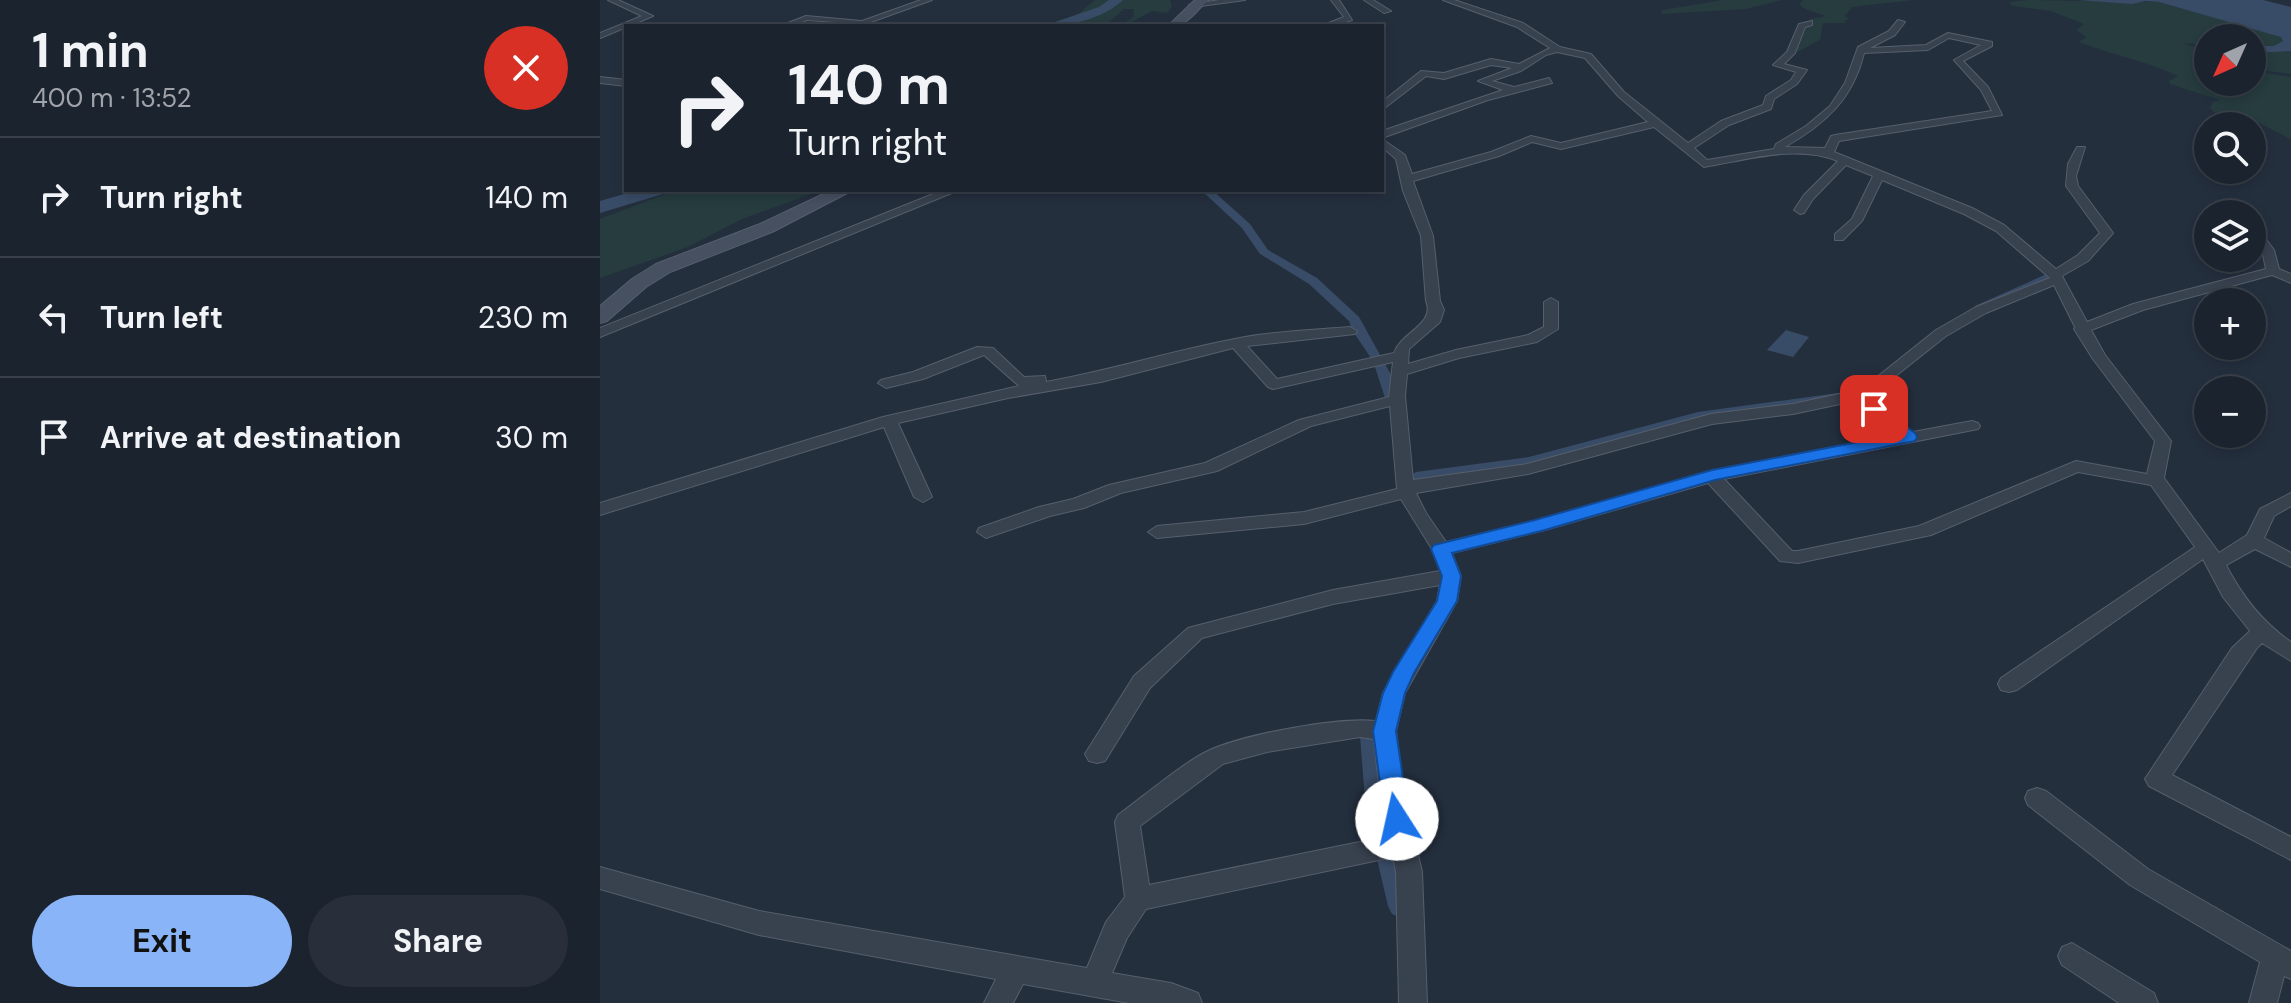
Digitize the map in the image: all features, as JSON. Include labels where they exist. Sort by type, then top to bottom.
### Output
[{"type":"main road","points":[[1177,24],[1187,17],[1198,2]]},
{"type":"main road","points":[[600,317],[639,283],[663,268],[766,228],[841,192]]},
{"type":"street","points":[[612,0],[649,16],[631,24]]},
{"type":"street","points":[[858,24],[928,0]]},
{"type":"street","points":[[1198,2],[1241,0]]},
{"type":"street","points":[[1331,24],[1349,18],[1335,0]]},
{"type":"street","points":[[1368,0],[1387,11]]},
{"type":"street","points":[[1447,0],[1520,25],[1557,49],[1588,56],[1621,94],[1673,138],[1690,146],[1704,164],[1779,151],[1818,149],[1968,211],[2000,228],[2056,277],[2081,329],[2163,441],[2155,478],[2210,555],[2230,592],[2262,632],[2291,653]]},
{"type":"street","points":[[790,24],[806,18],[876,24]]},
{"type":"street","points":[[1779,151],[1780,146],[1817,124],[1845,96],[1861,51],[1892,33],[1901,22]]},
{"type":"street","points":[[1690,146],[1725,123],[1768,107],[1769,98],[1800,76],[1802,70],[1777,65],[1791,53],[1802,26],[1809,23]]},
{"type":"street","points":[[600,36],[624,27]]},
{"type":"street","points":[[1828,153],[1835,138],[1998,113],[1985,89],[1958,60],[1989,44],[1948,35],[1928,47],[1861,51]]},
{"type":"street","points":[[1509,92],[1512,90],[1483,81],[1557,49]]},
{"type":"street","points":[[1384,105],[1424,73],[1444,76],[1491,62],[1520,67]]},
{"type":"street","points":[[600,80],[624,83]]},
{"type":"street","points":[[1384,134],[1549,81]]},
{"type":"street","points":[[1407,179],[1495,154],[1531,139],[1561,146],[1656,123]]},
{"type":"street","points":[[1384,144],[1401,157],[1409,191],[1427,236],[1433,301],[1437,310],[1435,319],[1409,339],[1400,364],[1397,401],[1406,490],[1417,514],[1441,549],[1451,576],[1447,601],[1394,693],[1385,731],[1392,845],[1409,872],[1413,1003]]},
{"type":"street","points":[[1157,532],[1304,518],[1406,490],[1528,469],[1711,419],[1793,409],[1867,393],[1941,333],[1981,310],[2056,277],[2083,258],[2107,233],[2073,194],[2071,165],[2081,149]]},
{"type":"street","points":[[1800,210],[1808,197],[1845,160]]},
{"type":"street","points":[[1839,237],[1855,226],[1879,176]]},
{"type":"street","points":[[600,333],[948,192]]},
{"type":"street","points":[[2266,247],[2273,271]]},
{"type":"street","points":[[2081,329],[2138,307],[2273,271],[2291,279]]},
{"type":"street","points":[[1237,344],[1273,384],[1532,339],[1551,329],[1551,302]]},
{"type":"street","points":[[600,509],[889,420],[1008,393],[1101,377],[1237,344],[1350,331]]},
{"type":"street","points":[[886,383],[918,376],[977,351],[988,351],[1020,382],[1119,366],[1142,366]]},
{"type":"street","points":[[1857,395],[1909,437]]},
{"type":"street","points":[[986,532],[1045,511],[1078,504],[1133,483],[1160,481],[1211,467],[1305,423],[1375,403],[1397,401]]},
{"type":"street","points":[[889,420],[923,497]]},
{"type":"street","points":[[1441,549],[1538,526],[1712,476],[1972,426]]},
{"type":"street","points":[[1712,476],[1787,557],[1924,531],[2076,466],[2157,481]]},
{"type":"street","points":[[2009,684],[2210,555],[2239,552],[2260,535],[2266,513],[2291,498]]},
{"type":"street","points":[[2254,540],[2291,561]]},
{"type":"street","points":[[1097,754],[1142,682],[1195,633],[1333,597],[1451,576]]},
{"type":"street","points":[[2262,632],[2247,643],[2234,659],[2224,680],[2157,779],[2291,849]]},
{"type":"street","points":[[1094,984],[1116,931],[1138,899],[1127,822],[1183,778],[1216,757],[1267,743],[1360,728],[1385,731]]},
{"type":"street","points":[[2037,798],[2139,877],[2283,961],[2263,1003]]},
{"type":"street","points":[[1138,899],[1392,845]]},
{"type":"street","points":[[600,878],[759,923],[1188,1003]]},
{"type":"street","points":[[2072,956],[2144,1003]]},
{"type":"street","points":[[998,1003],[1016,969]]},
{"type":"green space","points":[[1095,0],[1170,0],[1172,6],[1167,13],[1152,11],[1128,24],[1124,23],[1133,17],[1134,9],[1124,9],[1107,24],[1047,24],[1078,14]]},
{"type":"green space","points":[[1723,0],[1782,0],[1746,9],[1661,14],[1663,10]]},
{"type":"green space","points":[[1803,0],[1914,0],[1852,7],[1845,16],[1849,19],[1844,21],[1846,23],[1823,23],[1820,40],[1788,57],[1810,19],[1826,16],[1805,9],[1799,4]]},
{"type":"green space","points":[[2010,2],[2159,2],[2238,24],[2194,24],[2194,44],[2182,43],[2194,47],[2194,92],[2170,84],[2169,81],[2178,76],[2079,42],[2086,37],[2076,30],[2084,24],[2051,11],[2012,6]]},
{"type":"green space","points":[[2266,32],[2281,36],[2283,41],[2275,46],[2266,46]]},
{"type":"green space","points":[[2291,51],[2291,74],[2266,71],[2266,52]]},
{"type":"green space","points":[[2266,73],[2291,77],[2291,139],[2266,126],[2266,112],[2214,112],[2210,108],[2213,102],[2220,100],[2208,96],[2266,96]]},
{"type":"green space","points":[[671,192],[816,192],[742,219],[688,247],[600,278],[600,219]]},
{"type":"water","points":[[2077,0],[2263,0],[2291,7],[2291,51],[2266,52],[2266,46],[2283,41],[2281,37],[2266,33],[2266,24],[2236,24],[2159,2],[2132,4]]},
{"type":"water","points":[[1786,330],[1809,337],[1793,357],[1767,350]]},
{"type":"waterway","points":[[1057,24],[1103,10],[1117,0]]},
{"type":"waterway","points":[[600,207],[650,192]]},
{"type":"waterway","points":[[1208,192],[1246,226],[1264,252],[1313,281],[1345,309],[1355,320],[1376,358]]},
{"type":"waterway","points":[[1981,306],[2049,277]]},
{"type":"waterway","points":[[1378,363],[1388,382],[1391,398]]},
{"type":"waterway","points":[[1416,477],[1530,461],[1698,416],[1838,397]]},
{"type":"waterway","points":[[1370,736],[1377,812],[1400,906]]},
{"type":"route","points":[[1397,819],[1385,731],[1394,693],[1404,672],[1447,601],[1451,576],[1441,549],[1538,526],[1712,476],[1909,437],[1874,409]]}]
